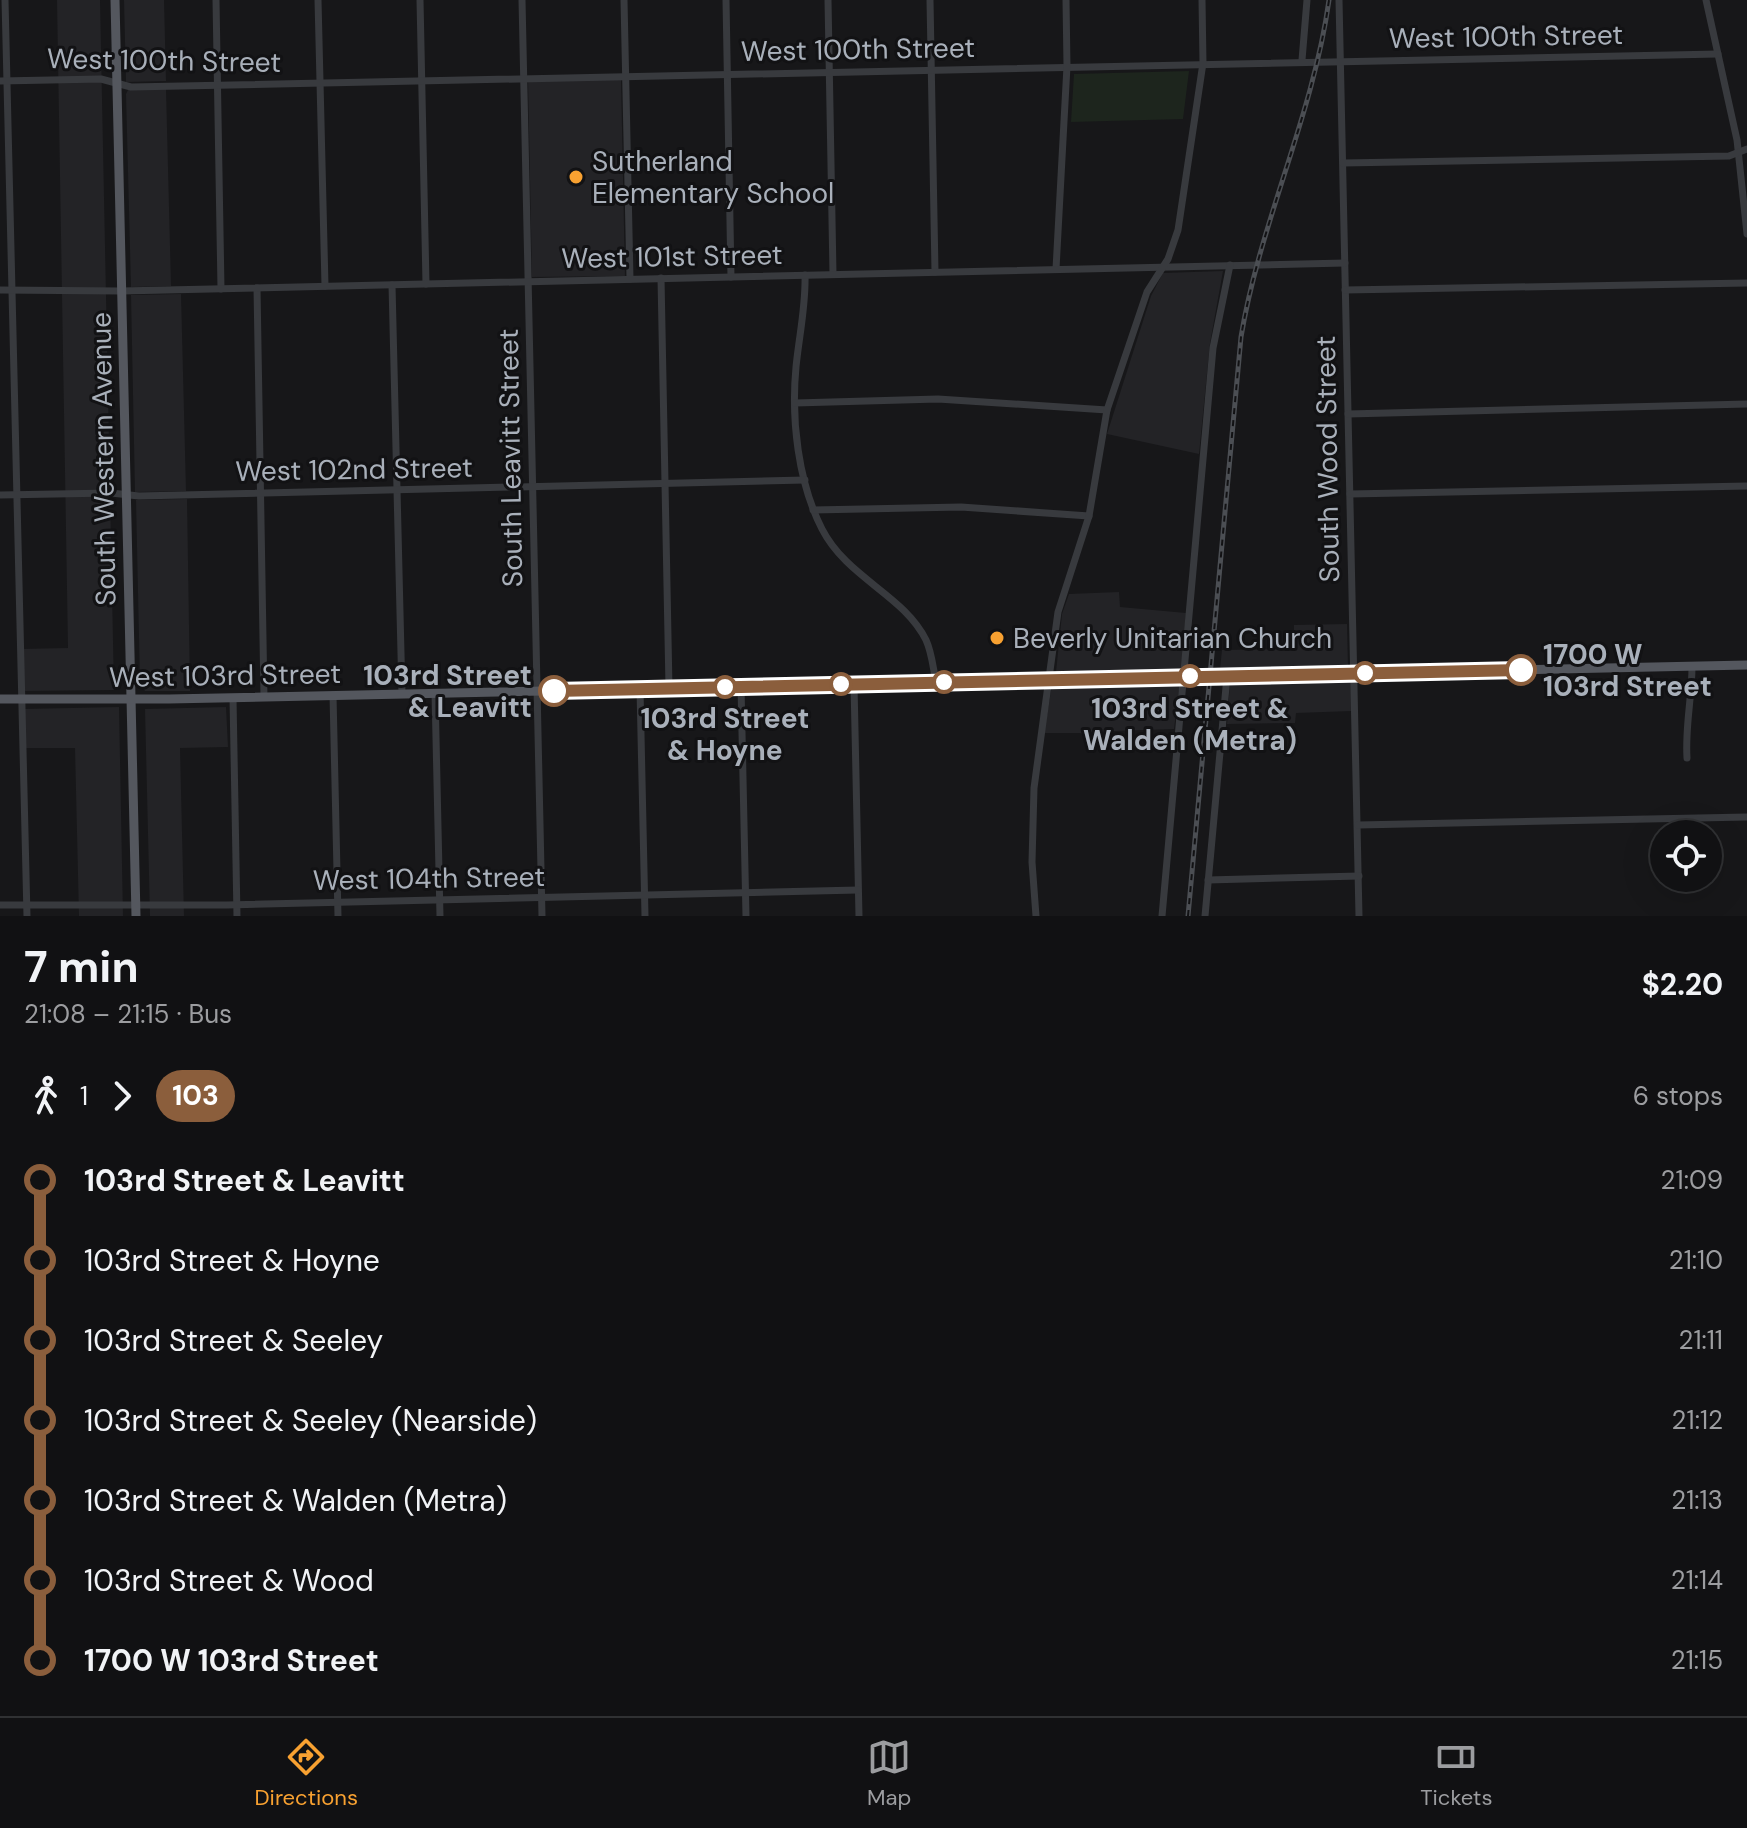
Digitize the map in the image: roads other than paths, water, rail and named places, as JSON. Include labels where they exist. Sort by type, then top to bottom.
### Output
[{"type":"main road","name":"South Western Avenue","points":[[115,0],[136,916]]},
{"type":"main road","name":"West 103rd Street","points":[[0,699],[131,700],[1747,665]]},
{"type":"street","points":[[5,0],[4,81],[27,916]]},
{"type":"street","points":[[216,0],[221,289]]},
{"type":"street","points":[[318,0],[325,286]]},
{"type":"street","points":[[420,0],[426,284]]},
{"type":"street","name":"South Leavitt Street","points":[[522,0],[542,916]]},
{"type":"street","points":[[624,0],[630,279]]},
{"type":"street","points":[[726,0],[731,277]]},
{"type":"street","points":[[828,0],[833,274]]},
{"type":"street","points":[[930,0],[935,272]]},
{"type":"street","points":[[1056,269],[1067,66],[1066,0]]},
{"type":"street","points":[[1036,916],[1032,862],[1034,788],[1052,679],[1058,612],[1089,516],[1107,410],[1147,292],[1178,230],[1203,63],[1202,0]]},
{"type":"street","points":[[1302,60],[1307,0]]},
{"type":"street","name":"South Wood Street","points":[[1339,0],[1359,916]]},
{"type":"street","points":[[1706,0],[1743,150],[1747,234]]},
{"type":"street","name":"West 100th Street","points":[[4,81],[101,79],[131,87],[1302,60],[1718,54]]},
{"type":"street","points":[[1343,163],[1729,156],[1743,150]]},
{"type":"street","name":"West 101st Street","points":[[0,290],[221,289],[1345,263]]},
{"type":"street","points":[[1162,916],[1213,348],[1230,265]]},
{"type":"street","points":[[805,275],[795,403],[805,480],[813,510],[832,547],[847,566],[915,624],[926,640],[936,682]]},
{"type":"street","points":[[661,278],[669,688]]},
{"type":"street","points":[[1345,290],[1747,283]]},
{"type":"street","points":[[392,285],[402,694]]},
{"type":"street","points":[[257,288],[264,697]]},
{"type":"street","points":[[795,403],[938,399],[1107,410]]},
{"type":"street","points":[[1348,414],[1747,404]]},
{"type":"street","name":"West 102nd Street","points":[[0,495],[261,493],[805,480]]},
{"type":"street","points":[[1350,494],[1747,486]]},
{"type":"street","points":[[813,510],[961,507],[1089,516]]},
{"type":"street","points":[[1687,758],[1685,726],[1692,708],[1692,666]]},
{"type":"street","points":[[1205,916],[1227,676]]},
{"type":"street","points":[[854,684],[859,916]]},
{"type":"street","points":[[741,686],[746,916]]},
{"type":"street","points":[[640,689],[645,916]]},
{"type":"street","points":[[435,693],[440,916]]},
{"type":"street","points":[[333,695],[338,916]]},
{"type":"street","points":[[233,698],[237,916]]},
{"type":"street","points":[[1358,825],[1747,817]]},
{"type":"street","points":[[1208,880],[1359,876]]},
{"type":"street","name":"West 104th Street","points":[[0,905],[237,905],[858,890]]},
{"type":"railway","points":[[1188,916],[1241,337],[1261,252],[1311,85],[1329,0]]},
{"type":"place","name":"Sutherland Elementary School","points":[[576,177]]},
{"type":"place","name":"Beverly Unitarian Church","points":[[997,638]]},
{"type":"place","name":"1700 W 103rd Street","points":[[1521,670]]},
{"type":"place","name":"103rd Street & Walden (Metra)","points":[[1190,676]]},
{"type":"place","name":"103rd Street & Hoyne","points":[[725,687]]},
{"type":"place","name":"103rd Street & Leavitt","points":[[554,691]]}]
